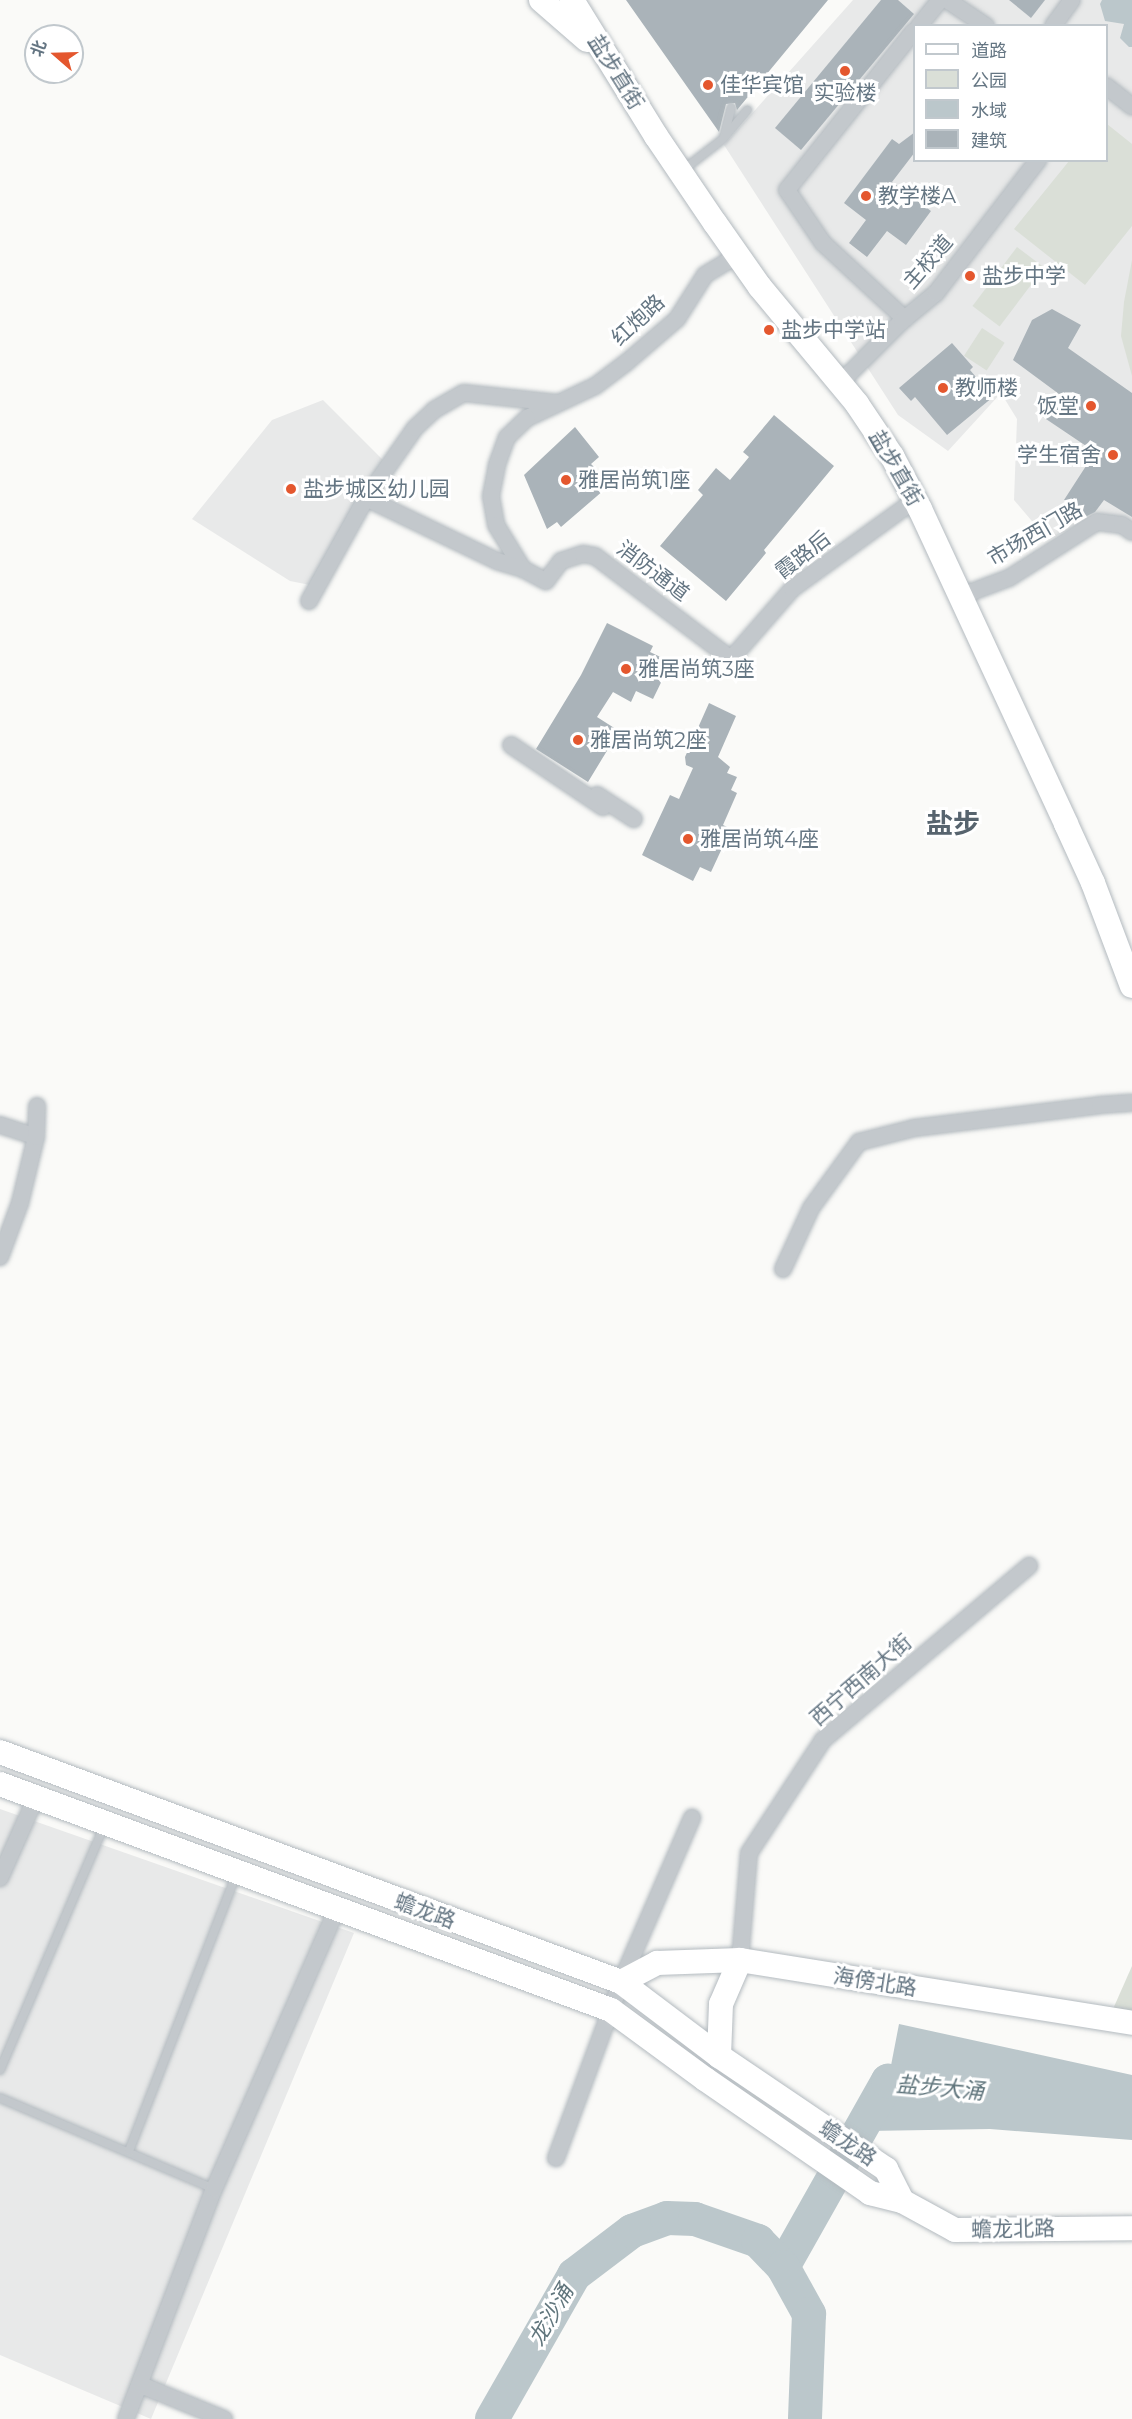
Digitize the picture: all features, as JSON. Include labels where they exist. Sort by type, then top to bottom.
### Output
[{"type":"street","points":[[541,0],[612,63]]},
{"type":"street","name":"盐步直街","points":[[572,0],[680,172],[760,287],[840,383],[891,456],[961,596],[1093,883],[1132,986]]},
{"type":"street","points":[[921,24],[940,0]]},
{"type":"street","points":[[946,0],[983,24]]},
{"type":"street","points":[[1054,24],[1072,0]]},
{"type":"street","points":[[905,319],[823,243],[786,190],[913,33]]},
{"type":"street","points":[[1108,87],[1132,106]]},
{"type":"street","name":"主校道","points":[[840,383],[905,319],[936,293],[1036,162]]},
{"type":"street","name":"红炮路","points":[[523,569],[496,525],[491,496],[507,437],[527,418],[595,386],[627,362],[677,319],[705,275],[738,255]]},
{"type":"street","points":[[309,601],[366,498],[415,428],[448,400],[464,393],[557,403]]},
{"type":"street","points":[[366,498],[497,561],[523,569]]},
{"type":"street","name":"霞路后","points":[[731,659],[792,589],[915,500]]},
{"type":"street","name":"市场西门路","points":[[961,596],[1009,578],[1097,522],[1122,525],[1132,532]]},
{"type":"street","name":"消防通道","points":[[523,569],[546,581],[561,561],[583,554],[595,556],[731,659]]},
{"type":"street","points":[[511,745],[603,807]]},
{"type":"street","points":[[567,781],[582,785],[634,819]]},
{"type":"street","points":[[783,1269],[811,1208],[859,1142],[914,1128],[1100,1105],[1132,1104]]},
{"type":"street","points":[[0,1257],[20,1203],[36,1137],[37,1106]]},
{"type":"street","points":[[0,1125],[36,1137]]},
{"type":"street","name":"西宁西南大街","points":[[740,1960],[749,1852],[823,1740],[1029,1566]]},
{"type":"street","name":"蟾龙路","points":[[0,1752],[621,1983],[719,2056],[886,2169],[902,2201]]},
{"type":"street","points":[[0,1878],[46,1769]]},
{"type":"street","name":"蟾龙路","points":[[0,1784],[239,1870],[611,2010],[705,2079],[870,2193],[902,2201]]},
{"type":"street","points":[[556,2158],[621,1983],[692,1818]]},
{"type":"street","points":[[239,1870],[248,1844]]},
{"type":"street","points":[[126,2419],[141,2385],[214,2189],[349,1882]]},
{"type":"street","points":[[719,2056],[721,2004],[740,1960]]},
{"type":"street","name":"海傍北路","points":[[621,1983],[657,1963],[740,1960],[1132,2023]]},
{"type":"street","name":"蟾龙北路","points":[[902,2201],[955,2230],[1132,2228]]},
{"type":"street","points":[[141,2385],[224,2419]]},
{"type":"lane","points":[[723,139],[731,108]]},
{"type":"lane","points":[[680,172],[723,139],[747,110]]},
{"type":"lane","points":[[0,2070],[106,1823]]},
{"type":"lane","points":[[129,2151],[239,1870]]},
{"type":"lane","points":[[0,2098],[214,2189]]},
{"type":"shaded area","name":"盐步中学","points":[[853,0],[1132,0],[1132,528],[1100,514],[1048,540],[1014,500],[1017,419],[1001,393],[948,451],[898,415],[724,145]]},
{"type":"shaded area","name":"盐步城区幼儿园","points":[[323,400],[383,460],[310,585],[290,581],[192,519],[272,420]]},
{"type":"shaded area","points":[[0,1809],[354,1933],[151,2419],[0,2355]]},
{"type":"green space","points":[[1108,125],[1132,144],[1132,226],[1085,285],[1014,229],[1068,162],[1108,162]]},
{"type":"green space","points":[[1017,247],[1044,267],[1000,327],[972,306]]},
{"type":"green space","points":[[1132,260],[1132,376],[1121,336],[1124,302]]},
{"type":"green space","points":[[982,328],[1005,343],[987,370],[964,356]]},
{"type":"green space","points":[[1132,1966],[1132,2011],[1113,2009]]},
{"type":"water","points":[[1102,0],[1132,0],[1132,47],[1120,38],[1124,24],[1105,21],[1100,4]]},
{"type":"water","points":[[899,2024],[1132,2075],[1132,2140],[990,2129],[867,2131],[888,2081]]},
{"type":"building","points":[[626,0],[828,0],[737,110],[735,103],[726,104],[719,132]]},
{"type":"building","name":"实验楼","points":[[881,0],[898,0],[914,14],[801,150],[775,128]]},
{"type":"building","points":[[1009,0],[1045,0],[1031,18]]},
{"type":"building","name":"教学楼A","points":[[913,134],[913,155],[892,182],[931,211],[906,245],[887,231],[867,257],[849,243],[866,220],[844,203],[892,139],[899,144]]},
{"type":"building","name":"饭堂","points":[[1052,309],[1081,325],[1068,348],[1132,393],[1132,517],[1104,500],[1095,512],[1087,516],[1064,500],[1095,452],[1043,417],[1059,394],[1013,360],[1032,320]]},
{"type":"building","name":"教师楼","points":[[952,343],[973,367],[970,370],[993,397],[947,435],[915,397],[911,401],[899,388]]},
{"type":"building","points":[[774,415],[834,466],[764,550],[766,553],[726,601],[660,546],[703,495],[698,490],[716,468],[730,480],[749,457],[743,452]]},
{"type":"building","name":"雅居尚筑1座","points":[[575,427],[599,457],[591,464],[611,484],[561,527],[557,522],[547,529],[524,475]]},
{"type":"building","points":[[607,623],[653,646],[650,652],[671,662],[653,699],[636,691],[631,702],[613,692],[597,717],[619,731],[588,782],[536,749],[581,675]]},
{"type":"building","points":[[709,703],[736,716],[718,757],[730,767],[727,773],[737,777],[731,790],[737,793],[723,825],[731,829],[711,872],[700,867],[693,881],[642,855],[670,795],[679,799],[693,768],[686,765],[685,757]]},
{"type":"waterway","name":"盐步大涌","points":[[783,2267],[888,2081],[935,2086]]},
{"type":"waterway","name":"龙沙涌","points":[[492,2419],[574,2275],[632,2231],[667,2218],[695,2219],[758,2241],[783,2267],[809,2314],[805,2419]]},
{"type":"place","name":"实验楼","points":[[845,71]]},
{"type":"place","name":"佳华宾馆","points":[[708,85]]},
{"type":"place","name":"教学楼A","points":[[866,196]]},
{"type":"place","name":"盐步中学","points":[[970,276]]},
{"type":"place","name":"盐步中学站","points":[[769,330]]},
{"type":"place","name":"教师楼","points":[[943,388]]},
{"type":"place","name":"饭堂","points":[[1091,406]]},
{"type":"place","name":"学生宿舍","points":[[1113,455]]},
{"type":"place","name":"雅居尚筑1座","points":[[566,480]]},
{"type":"place","name":"盐步城区幼儿园","points":[[291,489]]},
{"type":"place","name":"雅居尚筑3座","points":[[626,669]]},
{"type":"place","name":"雅居尚筑2座","points":[[578,740]]},
{"type":"place","name":"雅居尚筑4座","points":[[688,839]]},
{"type":"district","name":"盐步","points":[[953,824]]}]
